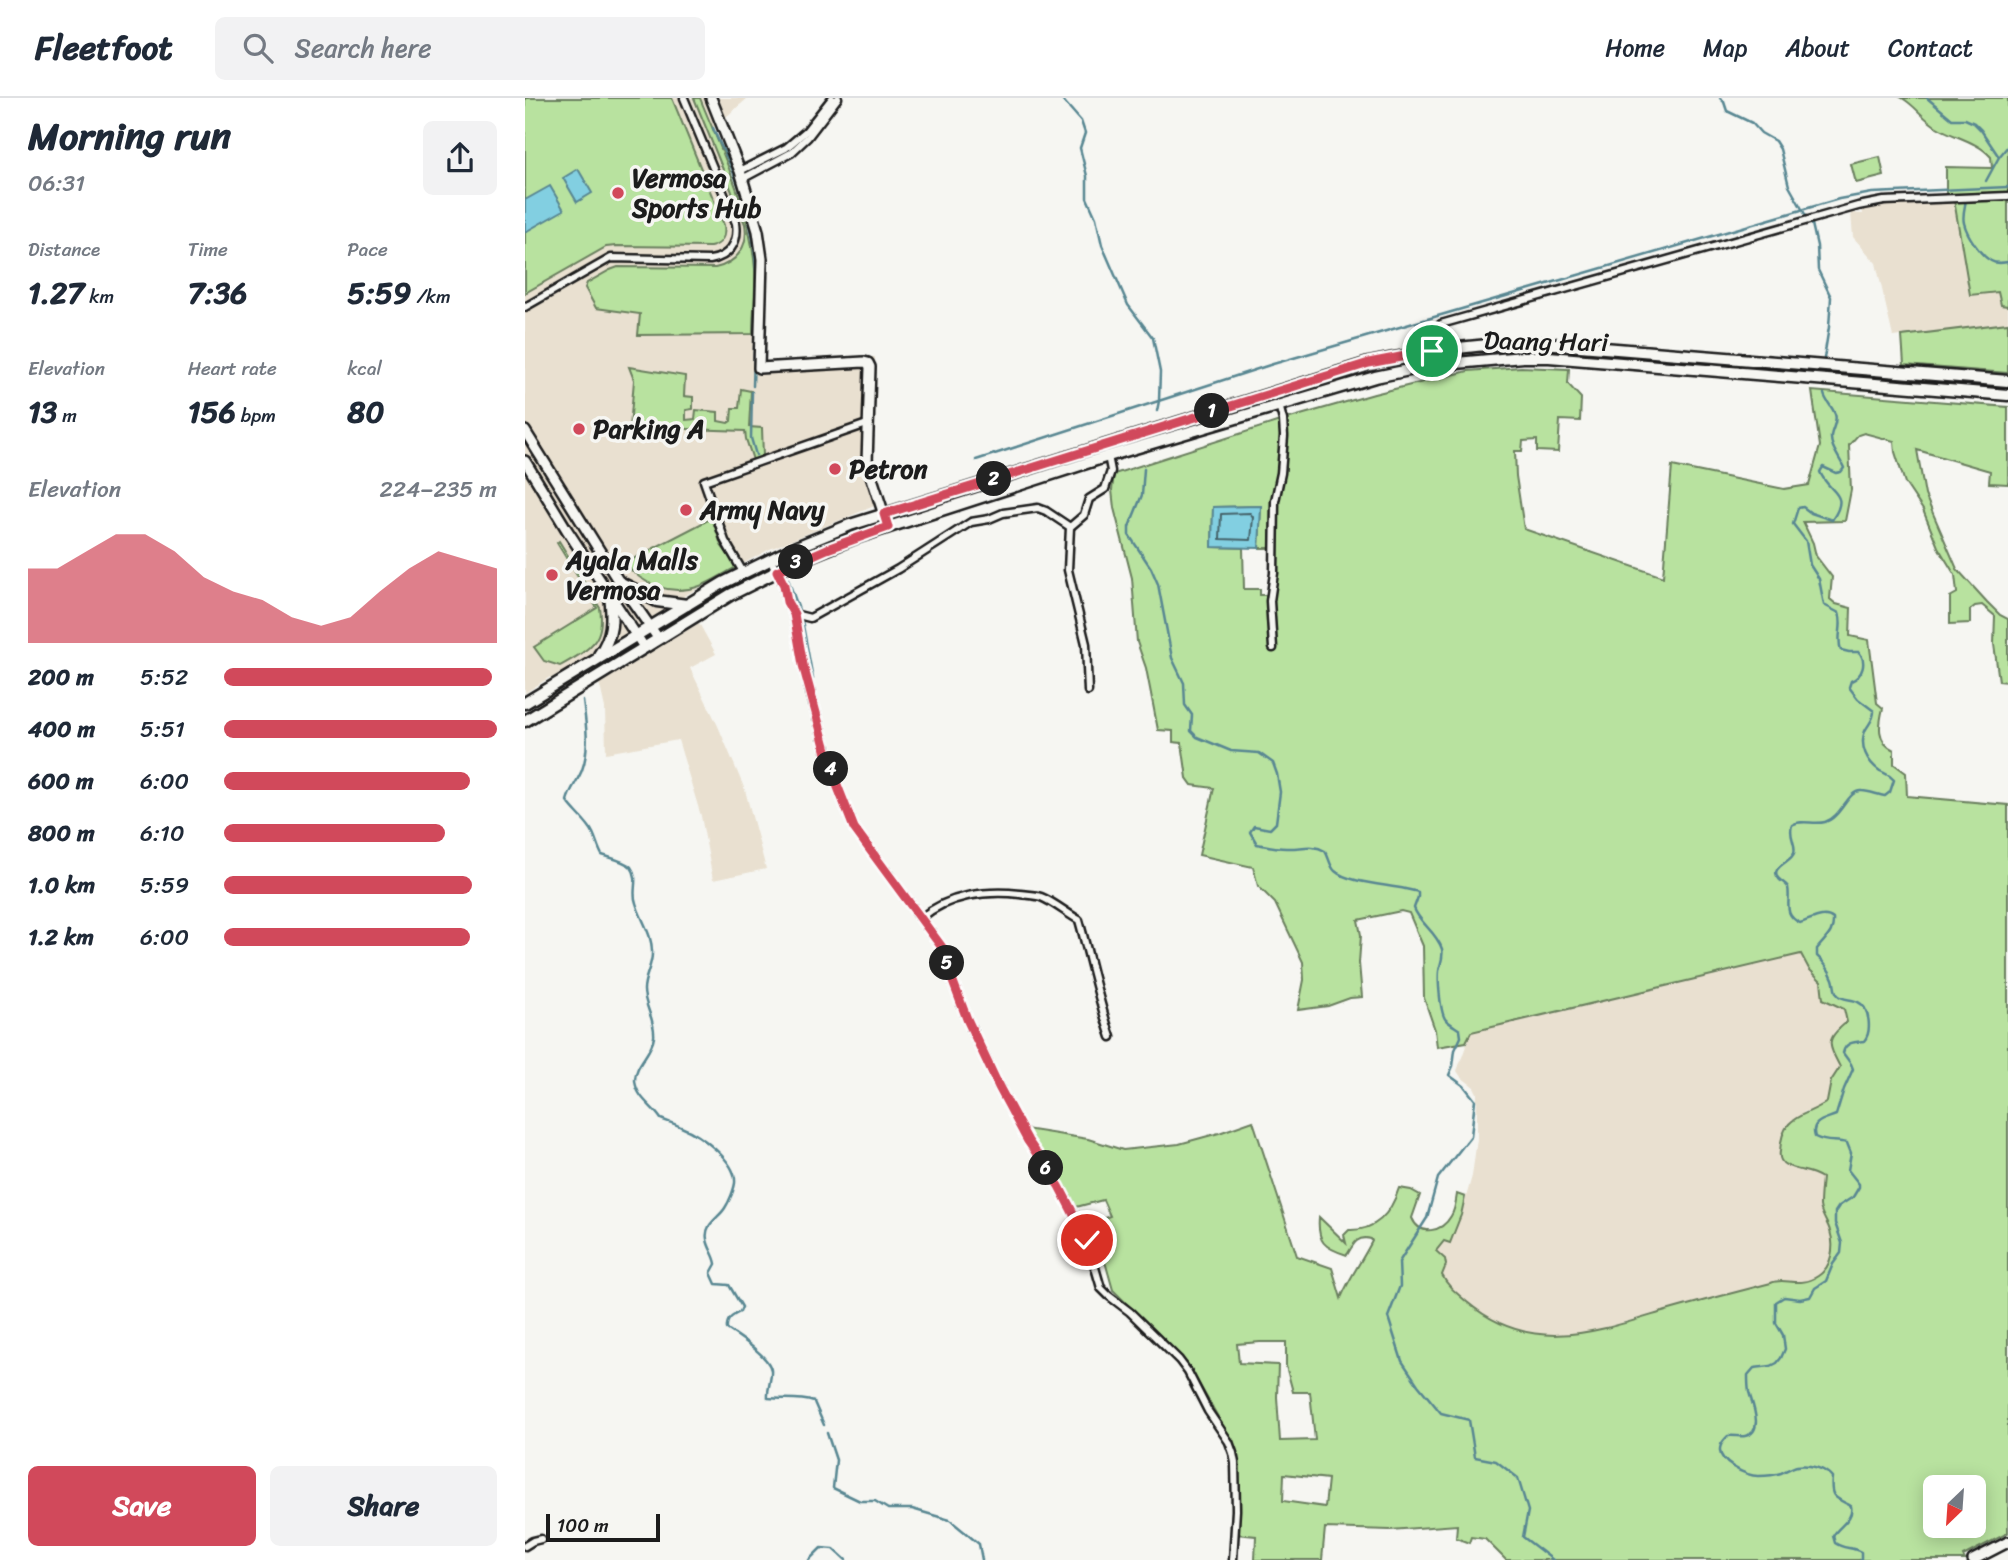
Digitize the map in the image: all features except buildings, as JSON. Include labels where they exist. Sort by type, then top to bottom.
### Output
[{"type":"main road","name":"Daang Hari","points":[[525,704],[743,572],[841,528],[1356,367],[1432,351],[1543,343],[2008,381]]},
{"type":"main road","name":"Daang Hari","points":[[525,721],[730,595],[827,549],[1108,456],[1375,377],[1434,365],[1523,357],[1562,358],[2008,396]]},
{"type":"main road","points":[[619,582],[657,601],[687,605]]},
{"type":"main road","points":[[597,659],[612,629],[610,596]]},
{"type":"street","points":[[525,307],[611,258],[710,260],[721,257],[730,250],[736,240],[736,223],[684,98]]},
{"type":"street","points":[[711,98],[741,175],[758,231],[762,259],[759,368],[866,362],[870,368],[867,463],[888,527]]},
{"type":"street","points":[[741,175],[786,148],[806,131],[832,98]]},
{"type":"street","points":[[741,175],[791,153],[808,137],[838,98]]},
{"type":"street","points":[[1432,351],[1433,335],[1441,324],[1858,206],[1884,201],[2008,196]]},
{"type":"street","points":[[1273,648],[1270,601],[1274,573],[1275,501],[1281,473],[1284,436],[1279,405]]},
{"type":"street","points":[[743,572],[725,541],[704,481],[867,424]]},
{"type":"street","points":[[525,431],[619,582],[658,638]]},
{"type":"street","points":[[1088,691],[1086,644],[1068,570],[1070,527],[1084,515],[1089,499],[1105,489],[1111,471],[1108,456]]},
{"type":"street","points":[[525,461],[644,647]]},
{"type":"street","points":[[794,614],[810,618],[898,569],[971,522],[1003,513],[1038,508],[1070,527]]},
{"type":"street","points":[[770,559],[784,585],[787,602],[794,614],[803,665],[832,772],[854,828],[944,950],[967,1019],[1028,1141],[1059,1186],[1078,1221],[1087,1240],[1101,1287],[1179,1360],[1229,1442],[1233,1453],[1236,1498],[1233,1560]]},
{"type":"street","points":[[921,918],[943,904],[978,893],[1001,892],[1041,897],[1079,920],[1100,1005],[1111,1037]]},
{"type":"street","points":[[525,1546],[541,1539]]},
{"type":"street","points":[[1973,1560],[2008,1542]]},
{"type":"shaded area","points":[[525,98],[748,98],[712,129],[742,203],[755,271],[597,308],[640,314],[639,335],[753,334],[752,364],[875,357],[873,461],[884,502],[770,549],[684,596],[716,654],[690,668],[745,790],[766,869],[713,880],[701,816],[678,740],[606,753],[605,708],[600,686],[587,658],[525,693]]},
{"type":"shaded area","points":[[1954,200],[1970,294],[1998,292],[2001,305],[2008,306],[2008,323],[1893,337],[1876,263],[1853,237],[1851,213],[1863,214],[1862,209],[1877,206]]},
{"type":"shaded area","points":[[1801,954],[1809,969],[1844,1009],[1847,1022],[1834,1032],[1831,1049],[1840,1067],[1831,1081],[1827,1103],[1804,1112],[1787,1166],[1813,1172],[1822,1178],[1820,1209],[1830,1231],[1833,1250],[1827,1266],[1819,1276],[1800,1284],[1777,1280],[1581,1334],[1543,1336],[1508,1328],[1479,1312],[1449,1287],[1442,1275],[1446,1265],[1436,1251],[1444,1240],[1450,1243],[1472,1176],[1477,1139],[1477,1093],[1457,1071],[1471,1032]]},
{"type":"green space","name":"Vermosa Sports Hub","points":[[525,98],[672,98],[724,225],[722,240],[710,247],[606,247],[525,293]]},
{"type":"green space","points":[[694,98],[700,98],[734,181],[747,224],[755,269],[753,334],[638,335],[640,314],[596,308],[585,288],[587,283],[618,267],[723,266],[740,252],[745,239],[745,224]]},
{"type":"green space","points":[[1902,98],[2008,98],[2008,193],[1946,195],[1946,167],[1992,168],[1991,157],[1973,143],[1937,127]]},
{"type":"green space","points":[[1880,157],[1884,176],[1856,183],[1851,164]]},
{"type":"green space","points":[[2008,198],[2008,306],[2001,305],[1998,292],[1970,295],[1954,200]]},
{"type":"green space","points":[[2008,323],[2008,373],[1904,365],[1902,336]]},
{"type":"green space","points":[[629,367],[685,376],[684,396],[693,397],[693,409],[686,410],[686,420],[695,419],[696,410],[718,412],[718,421],[728,423],[731,421],[732,408],[739,408],[741,389],[751,391],[749,427],[762,428],[763,456],[753,460],[745,431],[630,427],[634,380]]},
{"type":"green space","points":[[1521,367],[1569,369],[1568,384],[1581,398],[1580,421],[1560,420],[1558,452],[1537,451],[1537,440],[1523,441],[1522,451],[1515,451],[1524,529],[1663,577],[1672,466],[1784,489],[1809,485],[1820,446],[1812,391],[2008,407],[2008,484],[1989,483],[1990,471],[1917,450],[1925,495],[1957,569],[2000,615],[2008,619],[2008,682],[1999,681],[1994,644],[1995,616],[1982,605],[1975,606],[1970,610],[1970,623],[1950,624],[1950,597],[1957,593],[1955,575],[1938,547],[1923,510],[1905,483],[1894,441],[1864,433],[1858,435],[1849,445],[1851,490],[1845,521],[1803,522],[1816,556],[1832,577],[1830,599],[1836,604],[1851,608],[1850,636],[1869,640],[1877,703],[1883,708],[1880,732],[1884,742],[1894,750],[1894,764],[1906,773],[1907,796],[2008,805],[2008,1533],[1963,1556],[1965,1560],[1506,1560],[1485,1539],[1471,1537],[1469,1543],[1456,1538],[1457,1525],[1390,1530],[1325,1528],[1322,1560],[1255,1560],[1256,1536],[1236,1534],[1236,1453],[1233,1443],[1187,1363],[1113,1290],[1106,1265],[1088,1224],[1110,1216],[1103,1200],[1076,1207],[1026,1129],[1088,1139],[1123,1150],[1179,1144],[1253,1121],[1297,1256],[1332,1268],[1341,1298],[1372,1241],[1362,1238],[1347,1255],[1333,1250],[1321,1238],[1319,1217],[1346,1243],[1344,1235],[1349,1230],[1359,1230],[1375,1224],[1387,1213],[1399,1188],[1420,1195],[1412,1218],[1425,1230],[1442,1226],[1452,1214],[1457,1194],[1465,1197],[1450,1243],[1444,1241],[1436,1251],[1445,1259],[1442,1275],[1456,1293],[1491,1319],[1515,1329],[1539,1334],[1589,1332],[1776,1281],[1804,1282],[1818,1276],[1826,1267],[1831,1256],[1832,1243],[1820,1206],[1822,1178],[1786,1165],[1781,1161],[1780,1153],[1782,1139],[1789,1123],[1827,1102],[1831,1081],[1840,1067],[1831,1047],[1832,1038],[1847,1022],[1844,1009],[1823,999],[1821,981],[1809,969],[1801,954],[1471,1032],[1466,1042],[1437,1047],[1435,1030],[1424,998],[1423,946],[1409,913],[1401,911],[1358,920],[1361,935],[1359,963],[1362,997],[1298,1010],[1304,980],[1303,962],[1275,903],[1258,886],[1253,867],[1199,855],[1214,788],[1192,785],[1187,778],[1182,743],[1173,742],[1173,731],[1158,730],[1146,668],[1137,642],[1132,578],[1114,508],[1114,474],[1374,394],[1468,371]],"holes":[[[1261,506],[1259,548],[1272,548],[1269,595],[1260,595],[1260,589],[1244,589],[1243,548],[1212,547],[1213,507]],[[1286,1342],[1286,1366],[1293,1392],[1310,1392],[1315,1440],[1280,1441],[1278,1365],[1239,1363],[1237,1344]],[[1284,1474],[1328,1479],[1325,1507],[1283,1501]]]},
{"type":"green space","points":[[712,518],[721,545],[735,568],[713,580],[689,589],[668,589],[640,578],[625,563]]},
{"type":"green space","points":[[559,541],[600,608],[601,620],[597,638],[592,644],[560,666],[544,661],[534,647],[597,608],[557,543]]},
{"type":"water","points":[[578,169],[592,193],[577,202],[563,178]]},
{"type":"water","points":[[550,186],[564,210],[525,232],[525,200]]},
{"type":"water","points":[[1261,506],[1259,548],[1212,547],[1213,507]]},
{"type":"waterway","points":[[1061,98],[1081,121],[1085,133],[1080,148],[1087,176],[1087,198],[1096,218],[1102,245],[1128,305],[1153,338],[1160,372],[1157,411]]},
{"type":"waterway","points":[[1720,98],[1727,111],[1752,123],[1761,133],[1775,141],[1780,149],[1789,186],[1806,216]]},
{"type":"waterway","points":[[1927,98],[1952,119],[1965,119],[1974,123],[1999,157]]},
{"type":"waterway","points":[[713,128],[732,168],[746,209],[756,271]]},
{"type":"waterway","points":[[1986,181],[2008,146]]},
{"type":"waterway","points":[[976,460],[1273,364],[1839,199],[1872,193],[2008,187]]},
{"type":"waterway","points":[[1966,200],[1964,223],[1975,244],[1991,261],[2008,262]]},
{"type":"waterway","points":[[1812,224],[1817,246],[1818,270],[1831,297],[1824,358]]},
{"type":"waterway","points":[[753,386],[756,288]]},
{"type":"waterway","points":[[752,392],[751,438],[756,455]]},
{"type":"waterway","points":[[1824,394],[1835,414],[1831,440],[1844,468],[1836,473],[1823,467],[1820,472],[1837,494],[1839,504],[1832,520],[1811,513],[1803,507],[1798,508],[1793,524],[1806,541],[1810,565],[1819,579],[1824,605],[1839,613],[1841,650],[1859,652],[1863,660],[1861,672],[1851,681],[1849,687],[1858,699],[1874,711],[1863,737],[1865,753],[1875,767],[1894,780],[1890,792],[1885,796],[1865,791],[1857,792],[1831,819],[1821,823],[1799,822],[1792,825],[1794,853],[1778,868],[1776,875],[1788,887],[1789,912],[1794,920],[1800,923],[1822,916],[1833,919],[1830,932],[1817,949],[1817,956],[1830,972],[1837,994],[1862,1005],[1869,1020],[1864,1041],[1851,1043],[1844,1049],[1843,1053],[1853,1069],[1836,1115],[1819,1122],[1814,1128],[1815,1137],[1819,1139],[1847,1143],[1851,1153],[1848,1170],[1859,1187],[1853,1197],[1835,1212],[1835,1223],[1842,1243],[1841,1253],[1826,1281],[1815,1288],[1810,1297],[1784,1297],[1776,1302],[1776,1323],[1783,1335],[1785,1349],[1777,1363],[1754,1368],[1748,1375],[1756,1424],[1751,1434],[1728,1436],[1720,1451],[1722,1457],[1733,1467],[1754,1476],[1781,1473],[1802,1466],[1816,1467],[1829,1474],[1832,1477],[1834,1496],[1851,1506],[1848,1519],[1833,1536],[1835,1543],[1861,1552],[1861,1560]]},
{"type":"waterway","points":[[1144,469],[1142,495],[1129,527],[1129,535],[1151,568],[1158,584],[1172,658],[1184,683],[1185,705],[1192,715],[1191,731],[1197,737],[1231,751],[1259,753],[1273,763],[1277,774],[1280,792],[1276,823],[1270,829],[1254,826],[1250,832],[1257,844],[1279,848],[1320,849],[1325,851],[1333,869],[1351,879],[1418,892],[1414,908],[1442,949],[1439,968],[1442,1011],[1446,1020],[1460,1030],[1461,1037],[1449,1075],[1464,1086],[1475,1100],[1471,1136],[1438,1178],[1427,1218],[1399,1262],[1400,1286],[1388,1317],[1402,1361],[1418,1385],[1441,1413],[1469,1420],[1475,1457],[1496,1461],[1518,1478],[1528,1511],[1523,1537],[1553,1560]]},
{"type":"waterway","points":[[788,579],[800,613]]},
{"type":"waterway","points":[[802,620],[813,679]]},
{"type":"waterway","points":[[583,701],[586,753],[582,770],[567,801],[592,831],[602,855],[622,861],[634,872],[635,898],[652,947],[644,990],[654,1037],[636,1074],[636,1086],[661,1119],[697,1136],[724,1157],[730,1166],[735,1183],[732,1192],[725,1208],[710,1225],[707,1234],[716,1264],[711,1273],[716,1284],[729,1285],[742,1307],[740,1312],[729,1320],[727,1329],[753,1347],[769,1365],[771,1373],[768,1398],[814,1402],[824,1425]]},
{"type":"waterway","points":[[827,1433],[836,1460],[833,1488],[860,1501],[875,1501],[888,1509],[912,1509],[950,1520],[979,1544],[982,1560]]},
{"type":"waterway","points":[[809,1560],[821,1548],[834,1549],[846,1560]]},
{"type":"place","name":"Vermosa Sports Hub","points":[[618,193]]},
{"type":"place","name":"Parking A","points":[[579,429]]},
{"type":"place","name":"Petron","points":[[835,469]]},
{"type":"place","name":"Army Navy","points":[[686,510]]},
{"type":"place","name":"Ayala Malls Vermosa","points":[[552,575]]},
{"type":"route","points":[[1087,1240],[1059,1186],[1028,1141],[999,1087],[967,1019],[944,950],[854,828],[832,772],[803,665],[794,614],[777,571],[888,527],[884,514],[1369,363],[1432,351]]}]
